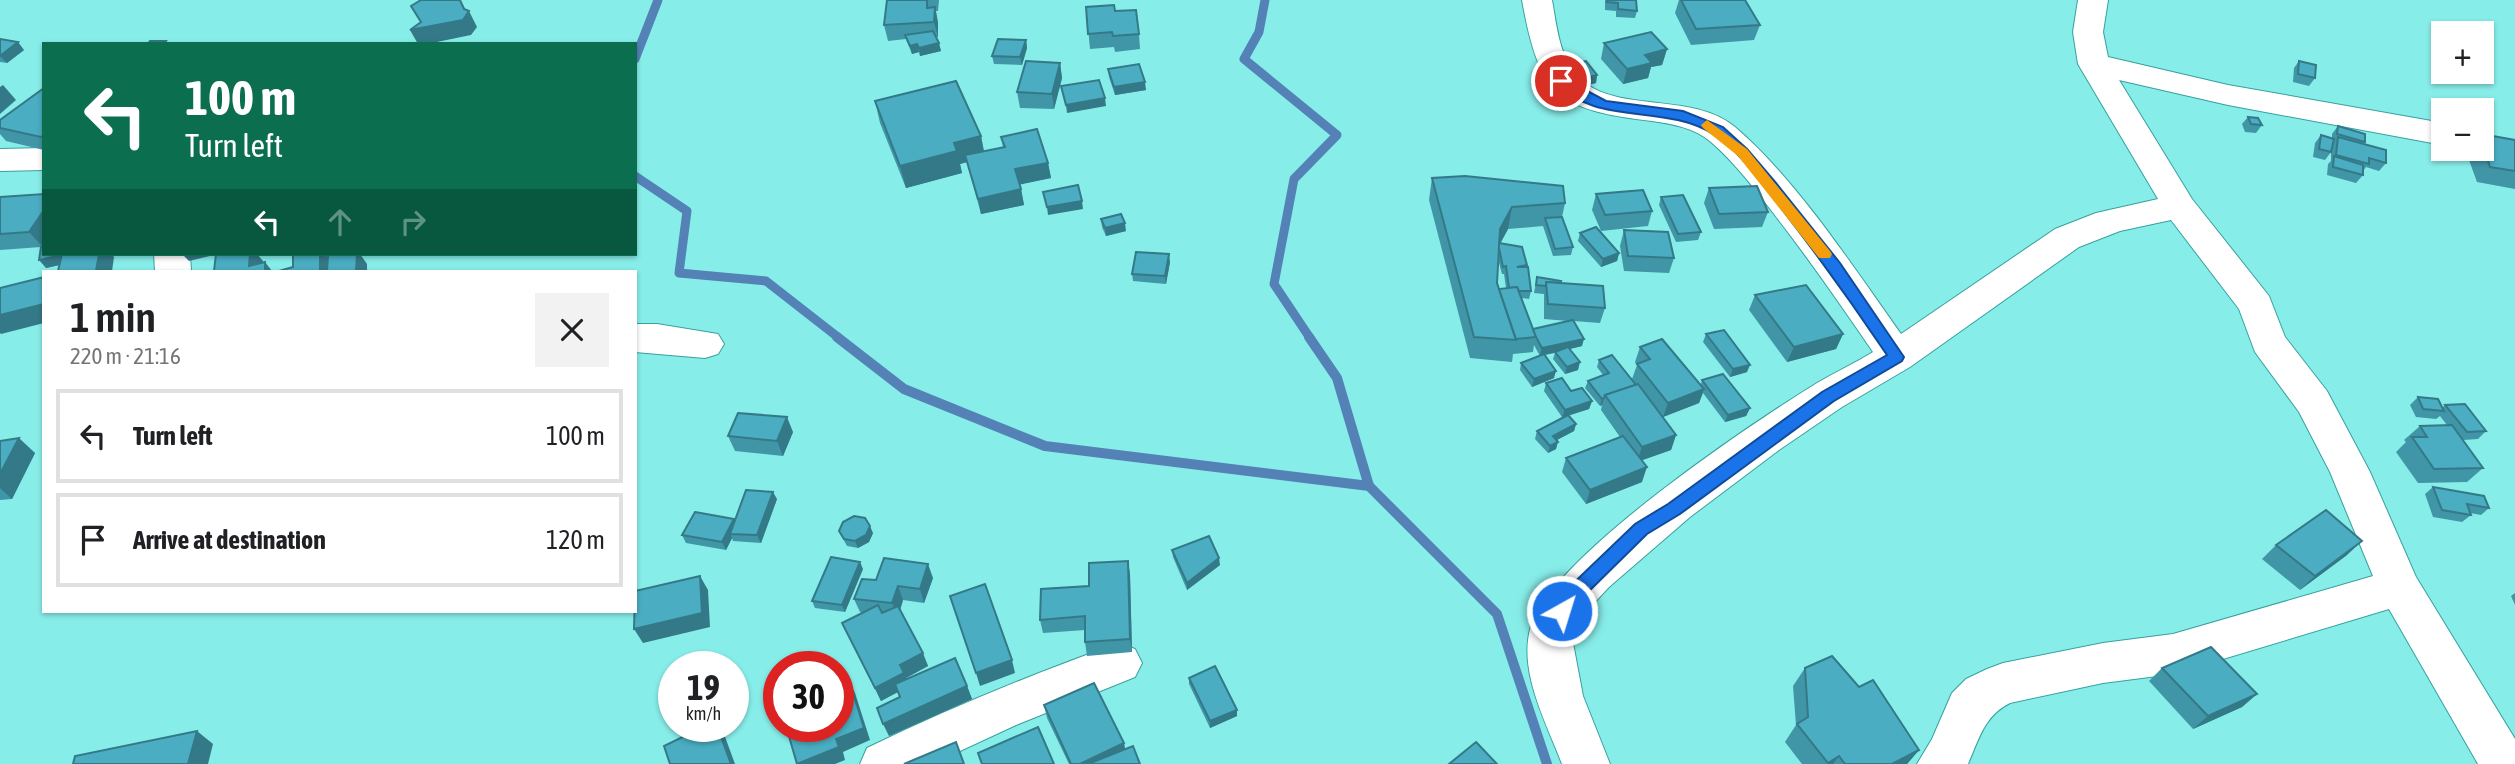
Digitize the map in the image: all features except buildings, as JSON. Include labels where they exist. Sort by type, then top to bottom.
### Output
[{"type":"street","points":[[1537,0],[1546,44],[1561,81],[1574,92],[1603,104],[1683,115],[1718,130],[1772,186],[1835,267],[1897,357]]},
{"type":"street","points":[[2093,0],[2087,21],[2087,40],[2094,64],[2180,206],[2256,305],[2269,342],[2313,402],[2350,472],[2399,587],[2504,764]]},
{"type":"street","points":[[2094,64],[2228,95],[2431,132]]},
{"type":"street","points":[[0,160],[42,159]]},
{"type":"street","points":[[1586,764],[1558,693],[1552,653],[1553,625],[1571,597],[1641,529],[1674,509],[1828,396],[1897,357],[2067,238],[2095,224],[2180,206]]},
{"type":"street","points":[[637,338],[705,344]]},
{"type":"street","points":[[1941,764],[1949,754],[1968,708],[1982,694],[2003,684],[2103,663],[2173,654],[2399,587]]},
{"type":"street","points":[[884,764],[963,725],[1119,663]]},
{"type":"waterway","points":[[637,54],[658,0]]},
{"type":"waterway","points":[[1265,0],[1259,32],[1244,59],[1337,135],[1294,179],[1274,284],[1310,338]]},
{"type":"waterway","points":[[637,177],[687,211],[679,273],[766,281],[839,338]]},
{"type":"waterway","points":[[837,337],[904,389],[1045,446],[1369,486]]},
{"type":"waterway","points":[[1309,337],[1337,378],[1369,486]]},
{"type":"waterway","points":[[1369,486],[1497,614],[1547,764]]},
{"type":"slow traffic","points":[[1707,125],[1718,130],[1742,153],[1772,186],[1825,254]]},
{"type":"route","points":[[1561,81],[1574,92],[1603,104],[1683,115],[1718,130],[1772,186],[1835,267],[1897,357],[1828,396],[1707,482],[1674,509],[1641,529],[1592,575],[1562,611]]}]
